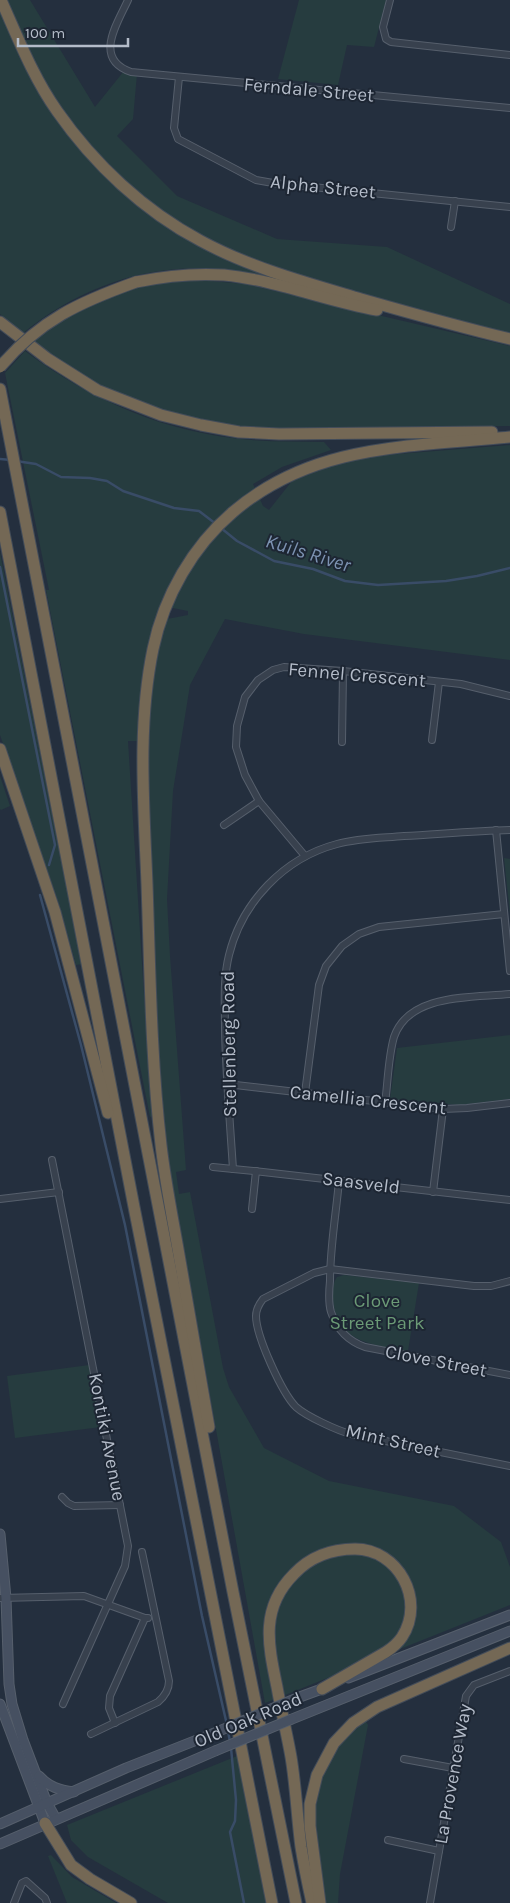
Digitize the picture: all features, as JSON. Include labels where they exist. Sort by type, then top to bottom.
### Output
[{"type":"highway","points":[[1,0],[37,79],[56,110],[80,142],[109,173],[143,203],[179,228],[226,253],[315,286],[418,316],[510,339]]},
{"type":"highway","points":[[0,367],[14,350],[40,328],[67,310],[136,282],[166,276],[224,276],[259,281],[362,307],[418,316]]},
{"type":"highway","points":[[0,322],[48,359],[97,390],[133,405],[193,423],[238,432],[278,434],[510,432]]},
{"type":"highway","points":[[0,389],[233,1592],[296,1903]]},
{"type":"highway","points":[[233,1592],[237,1586],[165,1174],[157,1104],[145,835],[144,745],[147,688],[153,647],[172,592],[201,546],[216,527],[257,494],[288,475],[317,464],[369,450],[510,438]]},
{"type":"highway","points":[[0,512],[134,1212],[272,1903]]},
{"type":"highway","points":[[0,749],[55,912],[134,1212]]},
{"type":"highway","points":[[312,1903],[301,1847],[290,1755],[270,1654],[268,1632],[270,1616],[283,1586],[296,1571],[317,1556],[349,1549],[366,1550],[381,1555],[396,1567],[408,1586],[411,1608],[406,1629],[395,1645],[386,1652],[322,1689]]},
{"type":"highway","points":[[320,1903],[310,1826],[310,1804],[316,1775],[321,1763],[334,1743],[353,1723],[377,1707],[510,1648]]},
{"type":"highway","points":[[51,1821],[71,1865],[90,1879],[131,1903]]},
{"type":"main road","points":[[0,1534],[9,1684],[12,1704],[16,1722],[37,1774],[51,1821]]},
{"type":"main road","name":"Old Oak Road","points":[[0,1824],[126,1768],[297,1698],[510,1615]]},
{"type":"main road","name":"Old Oak Road","points":[[0,1844],[215,1751],[510,1631]]},
{"type":"main road","points":[[0,1704],[38,1807],[51,1821]]},
{"type":"main road","points":[[37,1774],[51,1787],[75,1792]]},
{"type":"street","name":"Ferndale Street","points":[[128,0],[110,41],[110,51],[119,66],[131,72],[510,108]]},
{"type":"street","points":[[390,0],[383,27],[386,40],[510,55]]},
{"type":"street","name":"Alpha Street","points":[[179,77],[174,128],[178,139],[256,180],[510,207]]},
{"type":"street","points":[[451,227],[455,201]]},
{"type":"street","name":"Fennel Crescent","points":[[305,856],[259,801],[245,774],[236,747],[237,726],[245,697],[258,680],[273,670],[284,667],[343,671],[471,686],[510,696]]},
{"type":"street","points":[[342,742],[343,671]]},
{"type":"street","points":[[432,740],[439,682]]},
{"type":"street","points":[[224,825],[259,801]]},
{"type":"street","points":[[496,830],[510,971]]},
{"type":"street","name":"Stellenberg Road","points":[[233,1169],[226,1084],[224,984],[232,944],[244,916],[262,891],[284,870],[305,856],[328,846],[355,840],[510,830]]},
{"type":"street","points":[[306,1094],[318,985],[326,966],[342,946],[359,934],[379,927],[504,914]]},
{"type":"street","points":[[385,1103],[394,1040],[398,1029],[411,1013],[424,1005],[438,1002],[510,994]]},
{"type":"street","name":"Camellia Crescent","points":[[226,1084],[443,1109],[510,1103]]},
{"type":"street","points":[[433,1192],[443,1109]]},
{"type":"street","name":"Kontiki Avenue","points":[[52,1160],[128,1551],[125,1566],[63,1704]]},
{"type":"street","name":"Saasveld","points":[[212,1168],[256,1171],[510,1200]]},
{"type":"street","points":[[252,1209],[256,1171]]},
{"type":"street","name":"Clove Street","points":[[339,1180],[329,1297],[332,1314],[340,1330],[352,1341],[371,1348],[510,1376]]},
{"type":"street","points":[[0,1198],[59,1192]]},
{"type":"street","points":[[330,1269],[474,1286],[491,1286],[510,1281]]},
{"type":"street","name":"Mint Street","points":[[330,1269],[314,1273],[272,1294],[264,1299],[257,1310],[256,1320],[269,1360],[290,1399],[302,1411],[340,1431],[510,1466]]},
{"type":"street","points":[[62,1497],[74,1506],[120,1505]]},
{"type":"street","points":[[92,1734],[158,1702],[168,1689],[169,1681],[142,1552]]},
{"type":"street","points":[[3,1598],[79,1595],[145,1618],[156,1618]]},
{"type":"street","points":[[115,1723],[109,1708],[110,1696],[145,1618]]},
{"type":"street","name":"La Provence Way","points":[[430,1903],[465,1700],[468,1692],[474,1686],[510,1671]]},
{"type":"street","points":[[404,1759],[453,1768]]},
{"type":"street","points":[[388,1840],[439,1851]]},
{"type":"street","points":[[14,1903],[22,1883],[26,1881],[45,1898],[47,1903]]},
{"type":"green space","points":[[7,0],[30,0],[95,107],[124,71],[137,74],[133,119],[117,136],[177,196],[277,239],[387,247],[510,304],[510,333],[328,286],[223,247],[174,220],[128,185],[107,165],[70,122],[40,75]]},
{"type":"green space","points":[[299,0],[386,0],[374,47],[347,45],[338,85],[278,79]]},
{"type":"green space","points":[[0,7],[31,75],[139,204],[274,276],[273,279],[209,269],[159,271],[134,276],[86,293],[63,305],[22,334],[0,314]]},
{"type":"green space","points":[[200,280],[245,284],[510,346],[510,426],[252,429],[173,414],[116,394],[81,376],[32,342],[74,313],[120,292],[159,282]]},
{"type":"green space","points":[[25,351],[51,369],[104,400],[161,422],[221,437],[261,441],[324,442],[331,450],[282,467],[253,484],[263,506],[269,510],[292,481],[330,466],[373,456],[510,445],[510,660],[304,634],[225,619],[190,685],[173,791],[167,899],[186,1170],[176,1172],[179,1194],[190,1192],[223,1368],[229,1387],[264,1448],[329,1481],[454,1506],[501,1542],[510,1567],[510,1605],[265,1703],[174,1195],[165,1126],[157,1021],[148,805],[149,728],[158,654],[167,619],[188,615],[188,611],[163,606],[141,741],[128,741],[153,1116],[150,1117],[46,590],[49,590],[5,373]]},
{"type":"green space","points":[[0,553],[82,964],[76,965],[59,904],[0,735]]},
{"type":"green space","points":[[0,776],[10,806],[1,810],[0,809]]},
{"type":"green space","points":[[504,858],[510,859],[510,914]]},
{"type":"green space","points":[[510,1035],[510,1099],[459,1105],[390,1099],[397,1048]]},
{"type":"green space","name":"Clove Street Park","points":[[344,1275],[419,1283],[408,1351],[370,1344],[349,1333],[341,1325],[336,1314],[333,1290],[337,1277]]},
{"type":"green space","points":[[89,1365],[101,1427],[15,1438],[7,1376]]},
{"type":"green space","points":[[365,1720],[368,1725],[340,1874],[338,1903],[325,1903],[315,1826],[316,1804],[320,1783],[329,1762],[344,1741]]},
{"type":"green space","points":[[237,1756],[267,1903],[168,1903],[88,1857],[71,1840],[67,1825]]},
{"type":"green space","points":[[51,1855],[72,1877],[116,1903],[67,1903],[48,1856]]},
{"type":"waterway","name":"Kuils River","points":[[0,459],[11,460]]},
{"type":"waterway","name":"Kuils River","points":[[16,461],[36,464],[61,477],[90,478],[107,481],[123,491],[174,508],[199,511],[216,524]]},
{"type":"waterway","name":"Kuils River","points":[[221,528],[237,541],[274,561],[313,569],[345,581],[378,585],[446,581],[510,568]]},
{"type":"waterway","points":[[0,567],[55,845],[49,865]]},
{"type":"waterway","points":[[40,895],[81,1045],[125,1225],[202,1616],[227,1725]]},
{"type":"waterway","points":[[228,1731],[230,1742]]},
{"type":"waterway","points":[[231,1748],[236,1800],[235,1821],[230,1832],[244,1903]]}]
